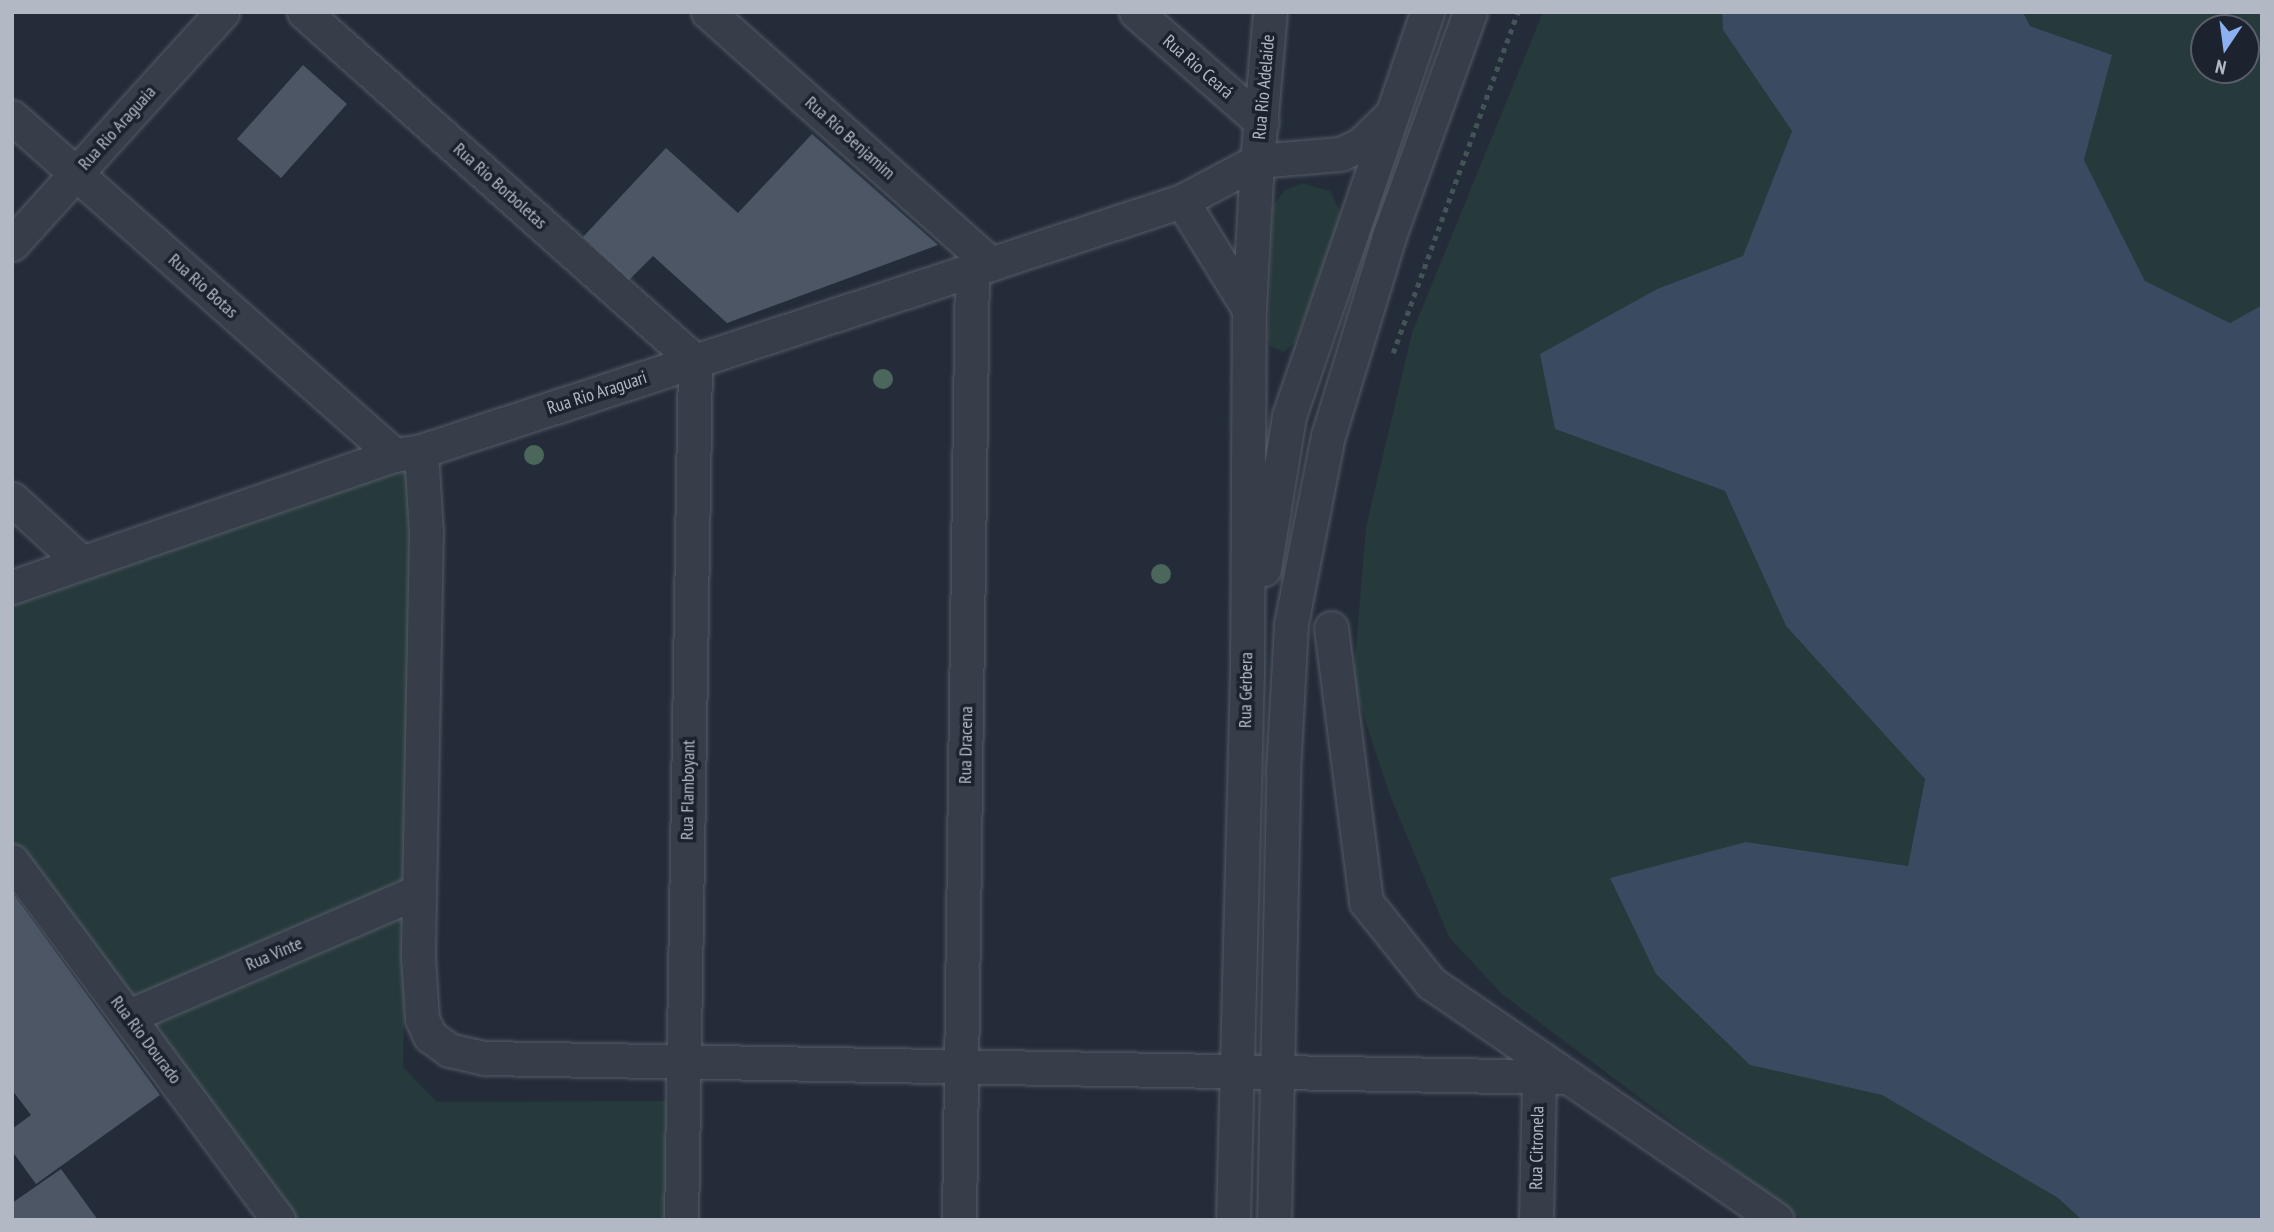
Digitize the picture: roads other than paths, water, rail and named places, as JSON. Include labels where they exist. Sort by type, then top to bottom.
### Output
[{"type":"street","name":"Rua Rio Araguaia","points":[[12,244],[222,12]]},
{"type":"street","name":"Rua Rio Borboletas","points":[[304,12],[695,360]]},
{"type":"street","name":"Rua Rio Benjamim","points":[[708,12],[982,267]]},
{"type":"street","name":"Rua Rio Ceará","points":[[1136,12],[1261,122]]},
{"type":"street","name":"Rua Rio Adelaide","points":[[1182,201],[1257,161],[1270,12]]},
{"type":"street","points":[[1247,672],[1289,416],[1427,12]]},
{"type":"street","points":[[1274,1220],[1283,772],[1291,624],[1328,436],[1389,236],[1470,12]]},
{"type":"street","points":[[1257,161],[1340,153],[1360,145],[1390,116]]},
{"type":"street","name":"Rua Rio Botas","points":[[12,117],[407,453]]},
{"type":"street","name":"Rua Gérbera","points":[[1233,1220],[1247,672],[1249,309],[1257,161]]},
{"type":"street","name":"Rua Rio Araguari","points":[[12,587],[80,561],[407,453],[1182,201]]},
{"type":"street","points":[[1182,201],[1249,309]]},
{"type":"street","name":"Rua Dracena","points":[[959,1220],[982,267]]},
{"type":"street","name":"Rua Flamboyant","points":[[681,1220],[695,360]]},
{"type":"street","points":[[407,453],[426,532],[419,891],[422,1019],[430,1036],[449,1050],[485,1058],[683,1063],[1553,1077]]},
{"type":"street","points":[[12,499],[80,561]]},
{"type":"street","points":[[1331,628],[1366,902],[1431,983],[1553,1077],[1777,1220]]},
{"type":"street","name":"Rua Rio Dourado","points":[[12,861],[278,1220]]},
{"type":"street","name":"Rua Vinte","points":[[129,1016],[419,891]]},
{"type":"street","name":"Rua Citronela","points":[[1536,1220],[1553,1077]]},
{"type":"water","points":[[1722,12],[2023,12],[2030,26],[2112,55],[2084,160],[2145,281],[2230,323],[2262,305],[2262,1220],[2082,1220],[2058,1198],[1882,1095],[1750,1065],[1656,974],[1610,878],[1746,842],[1908,866],[1925,779],[1786,626],[1725,491],[1555,429],[1540,354],[1657,289],[1743,256],[1792,131],[1723,30]]}]
